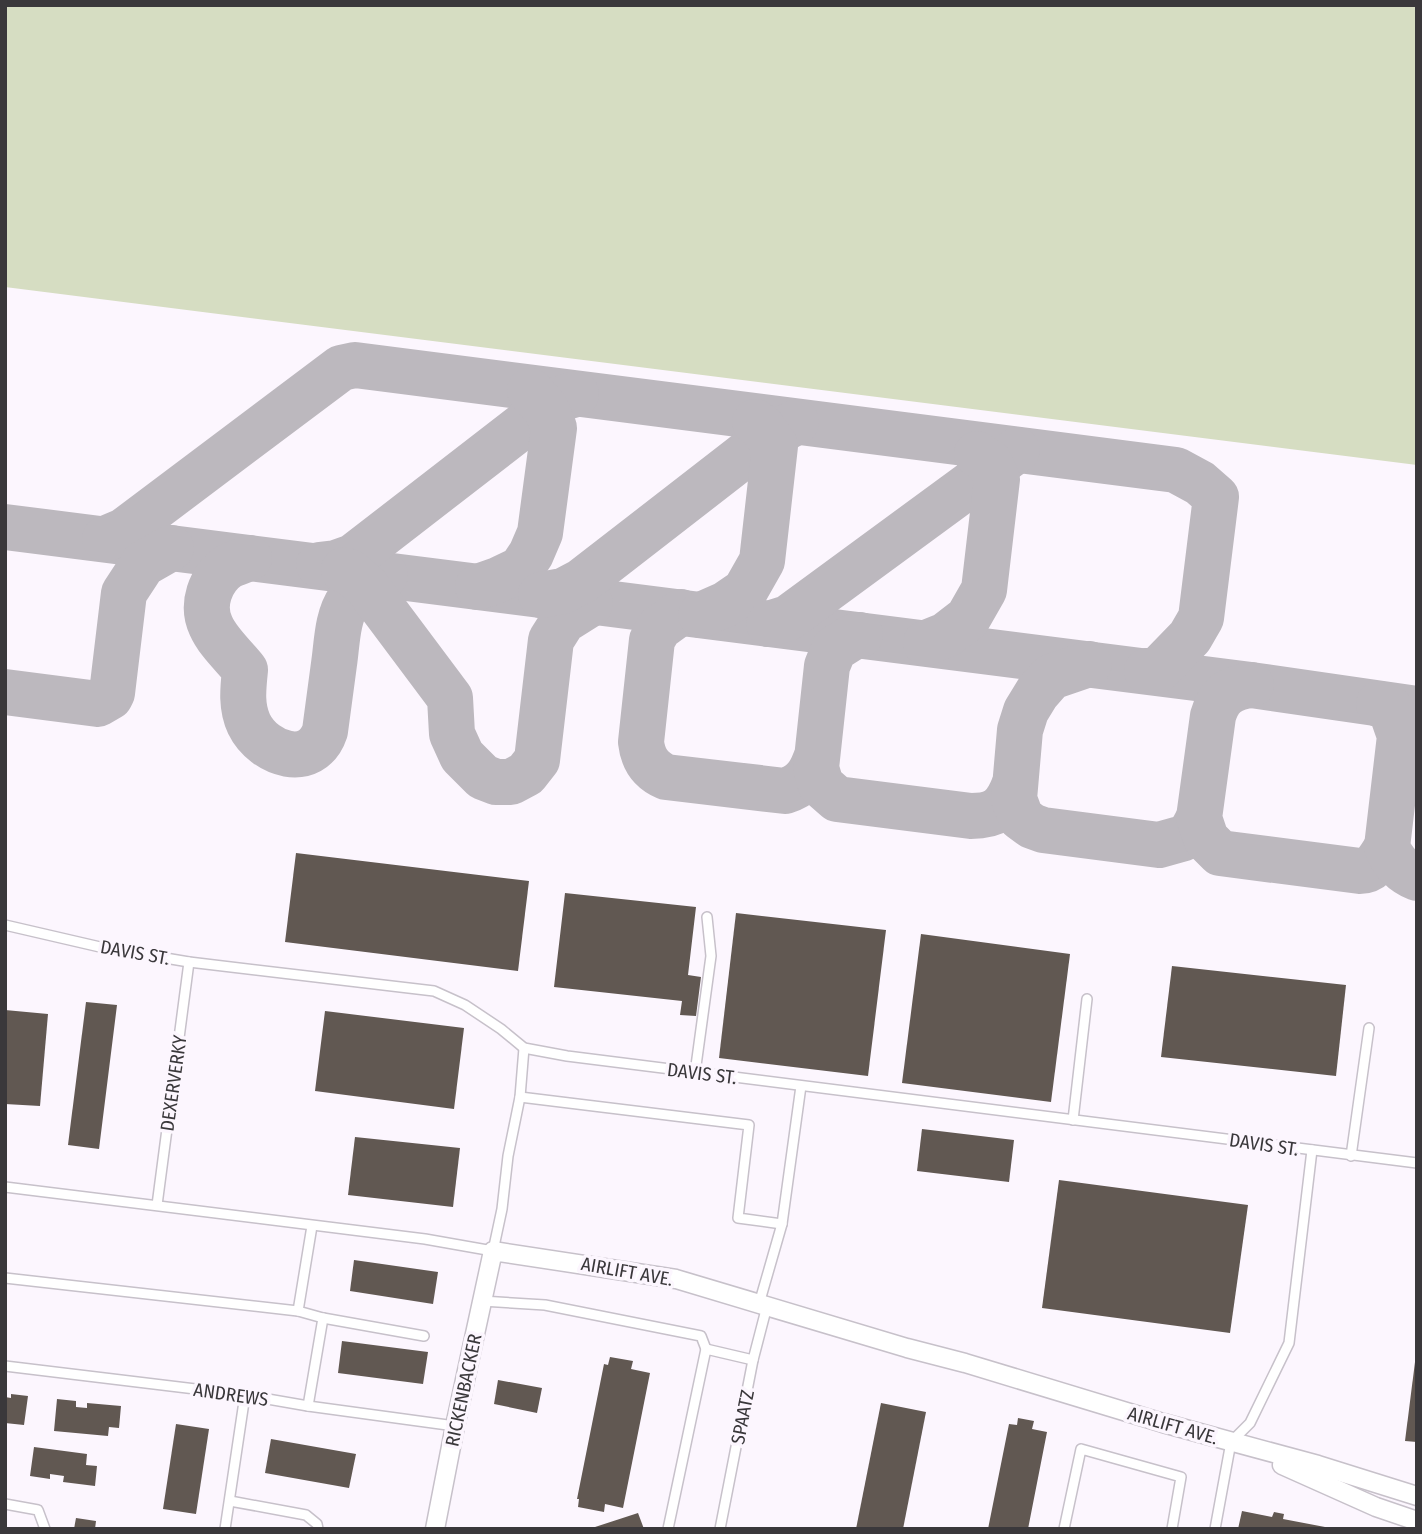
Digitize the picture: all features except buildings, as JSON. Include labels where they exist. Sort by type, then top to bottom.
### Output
[{"type":"street","name":"RICKENBACKER","points":[[435,1529],[493,1251]]},
{"type":"street","name":"AIRLIFT AVE.","points":[[493,1251],[676,1279],[1417,1496]]},
{"type":"street","name":"AIRLIFT AVE.","points":[[1231,1442],[1376,1507],[1417,1521]]},
{"type":"lane","points":[[695,1073],[711,956],[707,917]]},
{"type":"lane","name":"DAVIS ST.","points":[[5,925],[100,947],[189,962],[434,991],[465,1005],[524,1048],[568,1056],[1417,1163]]},
{"type":"lane","name":"DEXERVERKY","points":[[157,1205],[189,962]]},
{"type":"lane","points":[[1073,1120],[1087,999]]},
{"type":"lane","points":[[1351,1156],[1369,1028]]},
{"type":"lane","points":[[493,1251],[520,1097],[524,1048]]},
{"type":"lane","name":"SPAATZ","points":[[720,1529],[763,1305],[782,1224],[801,1086]]},
{"type":"lane","points":[[520,1097],[749,1125],[738,1218],[782,1224]]},
{"type":"lane","points":[[1215,1529],[1231,1442],[1250,1423],[1289,1343],[1312,1150]]},
{"type":"lane","name":"AIRLIFT AVE.","points":[[5,1187],[425,1239],[493,1251]]},
{"type":"lane","points":[[298,1311],[312,1226]]},
{"type":"lane","points":[[5,1278],[298,1311],[424,1336]]},
{"type":"lane","points":[[482,1301],[545,1305],[701,1336],[706,1349],[668,1529]]},
{"type":"lane","points":[[308,1406],[323,1318]]},
{"type":"lane","points":[[706,1349],[753,1360]]},
{"type":"lane","name":"ANDREWS","points":[[5,1366],[245,1395],[455,1426]]},
{"type":"lane","points":[[225,1529],[245,1395]]},
{"type":"lane","points":[[1065,1529],[1081,1450],[1181,1477],[1172,1529]]},
{"type":"lane","points":[[230,1501],[306,1516],[317,1524],[318,1529]]},
{"type":"lane","points":[[5,1504],[37,1510],[45,1529]]},
{"type":"green space","points":[[5,5],[1417,5],[1417,465],[5,287]]},
{"type":"taxiway","points":[[105,539],[124,531],[341,368],[355,365],[1176,470],[1200,483],[1216,497],[1201,618],[1190,637],[1158,670],[1147,671]]},
{"type":"taxiway","points":[[478,587],[521,569],[540,533],[554,428],[546,409],[530,391]]},
{"type":"taxiway","points":[[319,565],[353,557],[556,400],[576,394]]},
{"type":"taxiway","points":[[701,615],[726,604],[745,591],[762,561],[775,446],[762,427],[755,422]]},
{"type":"taxiway","points":[[541,595],[563,591],[582,581],[773,433],[796,422]]},
{"type":"taxiway","points":[[769,624],[788,618],[1017,450]]},
{"type":"taxiway","points":[[926,643],[946,635],[968,618],[984,590],[997,479],[989,462],[977,454]]},
{"type":"taxiway","points":[[5,527],[1251,685],[1417,709]]},
{"type":"taxiway","points":[[5,692],[98,704],[110,697],[124,593],[143,564],[171,548]]},
{"type":"taxiway","points":[[249,558],[222,571],[212,585],[207,601],[208,618],[218,638],[245,670],[243,691],[249,724],[265,744],[288,754],[310,751],[319,743],[325,731],[342,614],[349,600],[357,592],[385,575]]},
{"type":"taxiway","points":[[344,570],[367,587],[450,698],[452,734],[462,756],[483,777],[496,782],[511,782],[526,774],[537,760],[551,640],[563,621],[590,604]]},
{"type":"taxiway","points":[[681,612],[659,628],[652,640],[641,742],[646,759],[652,767],[666,777],[785,791],[804,780],[815,761]]},
{"type":"taxiway","points":[[860,635],[834,649],[827,666],[816,768],[821,785],[837,799],[971,816],[987,815],[998,810],[1014,786]]},
{"type":"taxiway","points":[[1089,664],[1051,677],[1026,711],[1020,730],[1014,799],[1021,818],[1043,830],[1159,845],[1184,838],[1192,831],[1199,818]]},
{"type":"taxiway","points":[[1251,685],[1226,694],[1213,716],[1199,818],[1206,839],[1220,853],[1360,871],[1373,866],[1387,847]]},
{"type":"taxiway","points":[[1379,704],[1391,710],[1400,736],[1387,847],[1399,866],[1417,878]]}]
